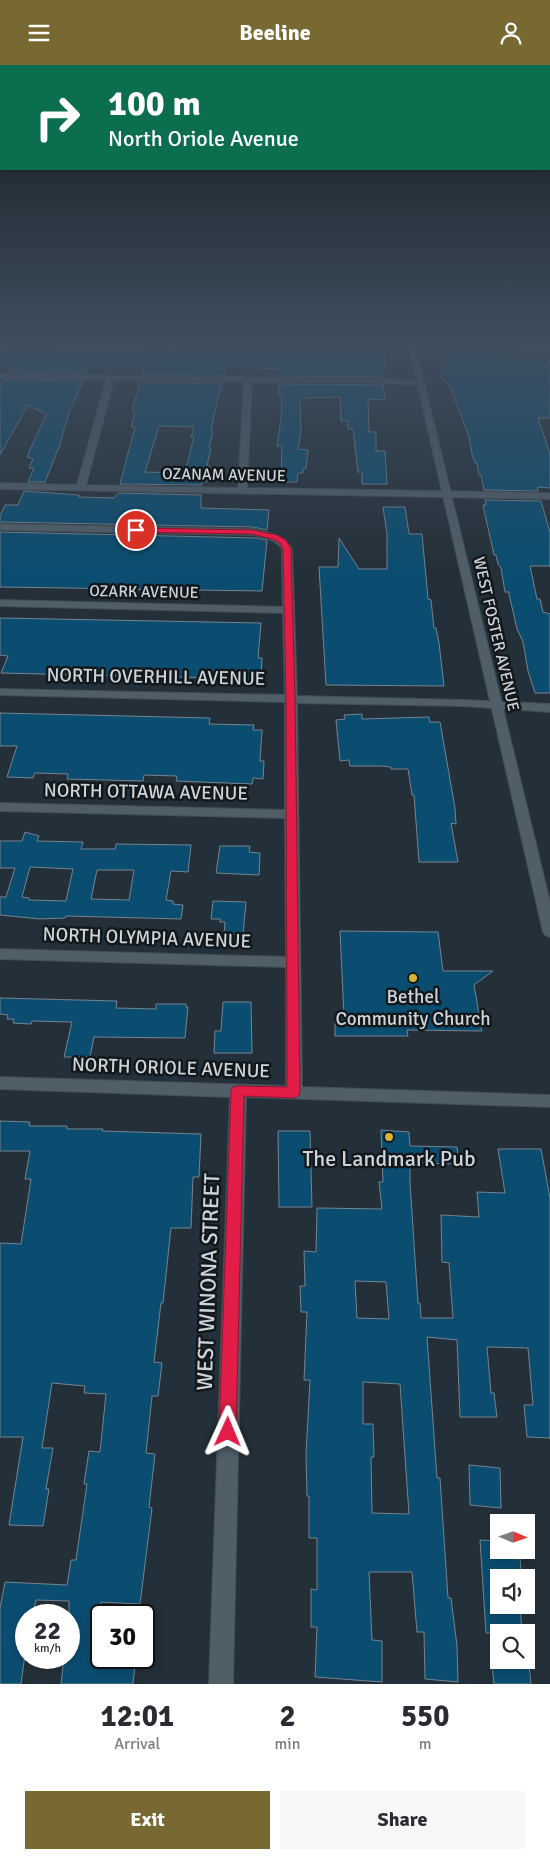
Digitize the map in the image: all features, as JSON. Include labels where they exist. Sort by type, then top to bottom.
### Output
[{"type":"street","points":[[81,487],[100,419]]},
{"type":"street","points":[[242,491],[246,419]]},
{"type":"street","name":"WEST FOSTER AVENUE","points":[[429,419],[550,932]]},
{"type":"street","name":"OZANAM AVENUE","points":[[0,486],[550,496]]},
{"type":"street","points":[[0,527],[252,532],[283,541],[287,549],[287,610],[291,699],[290,814],[294,1093]]},
{"type":"street","name":"OZARK AVENUE","points":[[0,603],[287,610]]},
{"type":"street","name":"NORTH OVERHILL AVENUE","points":[[0,692],[550,708]]},
{"type":"street","name":"NORTH OTTAWA AVENUE","points":[[0,807],[290,814]]},
{"type":"street","name":"NORTH OLYMPIA AVENUE","points":[[0,954],[293,962]]},
{"type":"street","name":"NORTH ORIOLE AVENUE","points":[[0,1083],[550,1101]]},
{"type":"street","name":"WEST WINONA STREET","points":[[221,1684],[238,1091]]},
{"type":"building","points":[[0,419],[20,419],[0,455]]},
{"type":"building","points":[[44,419],[67,419],[59,447],[45,482],[28,482],[34,468],[29,468],[33,459],[27,457]]},
{"type":"building","points":[[133,419],[213,419],[209,448],[211,448],[207,466],[210,466],[207,482],[202,481],[202,485],[120,484],[135,427],[131,427]],"holes":[[[159,426],[194,427],[191,437],[194,437],[185,473],[145,472]]]},
{"type":"building","points":[[281,419],[301,419],[301,432],[298,449],[308,450],[306,469],[303,469],[303,473],[298,473],[297,482],[281,482],[282,446],[277,446]]},
{"type":"building","points":[[341,419],[369,419],[369,432],[376,432],[376,451],[385,451],[387,484],[362,484],[362,472],[358,472],[353,429],[348,429],[348,421],[341,421]]},
{"type":"building","points":[[462,419],[538,419],[550,454],[550,488],[538,487],[538,491],[484,490],[477,463],[475,463],[472,454],[469,437]]},
{"type":"building","points":[[24,491],[79,495],[79,497],[114,498],[118,493],[201,495],[201,508],[269,510],[267,530],[253,527],[0,522],[0,516],[5,505],[18,505]]},
{"type":"building","points":[[485,500],[541,501],[550,532],[550,566],[530,566],[537,599],[540,599],[543,612],[550,614],[550,693],[535,693],[509,592],[505,592],[501,568],[496,555],[494,555],[483,505],[486,505]]},
{"type":"building","points":[[383,507],[405,507],[409,534],[422,534],[428,599],[431,600],[434,628],[436,628],[439,643],[444,686],[326,685],[319,567],[338,567],[339,538],[359,569],[387,569],[387,534]]},
{"type":"building","points":[[0,532],[257,538],[267,540],[262,591],[0,587]]},
{"type":"building","points":[[0,618],[261,623],[258,658],[262,658],[261,679],[1,673],[8,656],[0,655]]},
{"type":"building","points":[[0,713],[210,718],[209,724],[254,725],[253,730],[262,730],[260,761],[264,761],[263,779],[253,778],[252,784],[176,781],[177,776],[144,775],[143,781],[67,779],[68,774],[35,773],[33,778],[7,777],[17,746],[0,746]]},
{"type":"building","points":[[362,714],[362,719],[429,717],[430,722],[440,722],[455,808],[456,824],[451,823],[458,862],[419,862],[414,795],[412,795],[408,769],[391,769],[391,767],[381,766],[350,766],[349,760],[340,761],[336,720],[345,719],[344,715]]},
{"type":"building","points":[[25,832],[39,836],[37,841],[83,842],[81,849],[115,849],[116,844],[191,845],[188,872],[171,871],[166,900],[173,901],[173,904],[183,905],[181,919],[66,916],[65,918],[40,919],[0,915],[0,897],[6,897],[15,868],[0,868],[0,841],[22,841]],"holes":[[[30,867],[73,869],[66,901],[29,900],[29,898],[22,897]],[[97,870],[134,870],[129,900],[91,899]]]},
{"type":"building","points":[[220,846],[250,846],[249,852],[260,853],[259,875],[216,873]]},
{"type":"building","points":[[213,901],[246,902],[243,935],[224,934],[225,922],[220,922],[220,919],[211,919]]},
{"type":"building","name":"Bethel Community Church","points":[[340,931],[438,932],[443,971],[493,971],[474,985],[482,1031],[407,1030],[408,1036],[335,1036],[335,1016],[344,1016]]},
{"type":"building","points":[[0,998],[117,1001],[116,1008],[156,1009],[156,1004],[186,1004],[186,1007],[188,1007],[185,1038],[94,1037],[90,1057],[64,1057],[72,1022],[32,1021],[31,1024],[13,1023],[14,1019],[7,1019],[8,1015],[0,1014]]},
{"type":"building","points":[[223,1002],[251,1002],[252,1053],[214,1053],[215,1031],[221,1031]]},
{"type":"building","points":[[0,1121],[30,1122],[29,1126],[67,1126],[67,1129],[201,1134],[199,1177],[193,1177],[191,1228],[171,1228],[163,1303],[161,1303],[154,1362],[162,1363],[158,1396],[152,1396],[146,1453],[155,1454],[149,1507],[152,1508],[140,1604],[101,1602],[101,1604],[90,1604],[90,1669],[135,1669],[133,1684],[61,1684],[63,1669],[80,1669],[80,1604],[69,1604],[69,1601],[36,1600],[35,1604],[15,1604],[15,1669],[23,1669],[21,1684],[0,1684],[0,1608],[5,1582],[67,1585],[71,1560],[76,1560],[87,1484],[84,1484],[89,1451],[100,1452],[106,1394],[84,1393],[85,1386],[52,1383],[42,1448],[53,1448],[46,1489],[49,1489],[43,1526],[9,1525],[23,1437],[0,1437],[0,1243],[21,1244],[31,1179],[25,1179],[30,1151],[0,1151]]},
{"type":"building","points":[[381,1130],[409,1132],[410,1146],[457,1147],[459,1164],[410,1163],[418,1303],[420,1303],[421,1318],[453,1318],[449,1263],[442,1262],[441,1215],[479,1217],[477,1192],[505,1193],[498,1149],[541,1149],[550,1198],[550,1438],[527,1437],[524,1405],[533,1405],[528,1348],[487,1347],[491,1393],[494,1393],[497,1417],[460,1417],[457,1340],[427,1337],[437,1478],[440,1478],[448,1598],[451,1598],[457,1646],[458,1682],[425,1679],[424,1632],[417,1632],[412,1572],[369,1572],[372,1640],[382,1641],[382,1682],[315,1677],[317,1627],[311,1627],[311,1589],[317,1590],[317,1538],[309,1538],[309,1496],[307,1496],[306,1454],[310,1380],[304,1380],[307,1312],[301,1312],[300,1286],[305,1286],[304,1251],[316,1252],[317,1208],[382,1209],[379,1182],[383,1182]],"holes":[[[355,1281],[386,1282],[389,1319],[357,1318]],[[363,1382],[400,1384],[409,1514],[372,1513],[371,1457],[374,1457],[373,1424],[363,1424]]]},
{"type":"building","points":[[278,1131],[310,1131],[312,1207],[279,1207]]},
{"type":"building","points":[[469,1465],[500,1468],[501,1508],[470,1505]]},
{"type":"building","points":[[480,1540],[490,1541],[490,1559],[520,1559],[521,1569],[490,1569],[490,1614],[521,1614],[521,1624],[490,1624],[490,1633],[486,1633]]},
{"type":"building","points":[[492,1669],[530,1669],[531,1684],[494,1684]]},
{"type":"place","name":"Bethel Community Church","points":[[413,978]]},
{"type":"place","name":"The Landmark Pub","points":[[389,1137]]},
{"type":"route","points":[[136,530],[252,532],[265,534],[283,541],[287,549],[287,610],[291,699],[290,814],[294,1093],[238,1091],[228,1432]]}]
